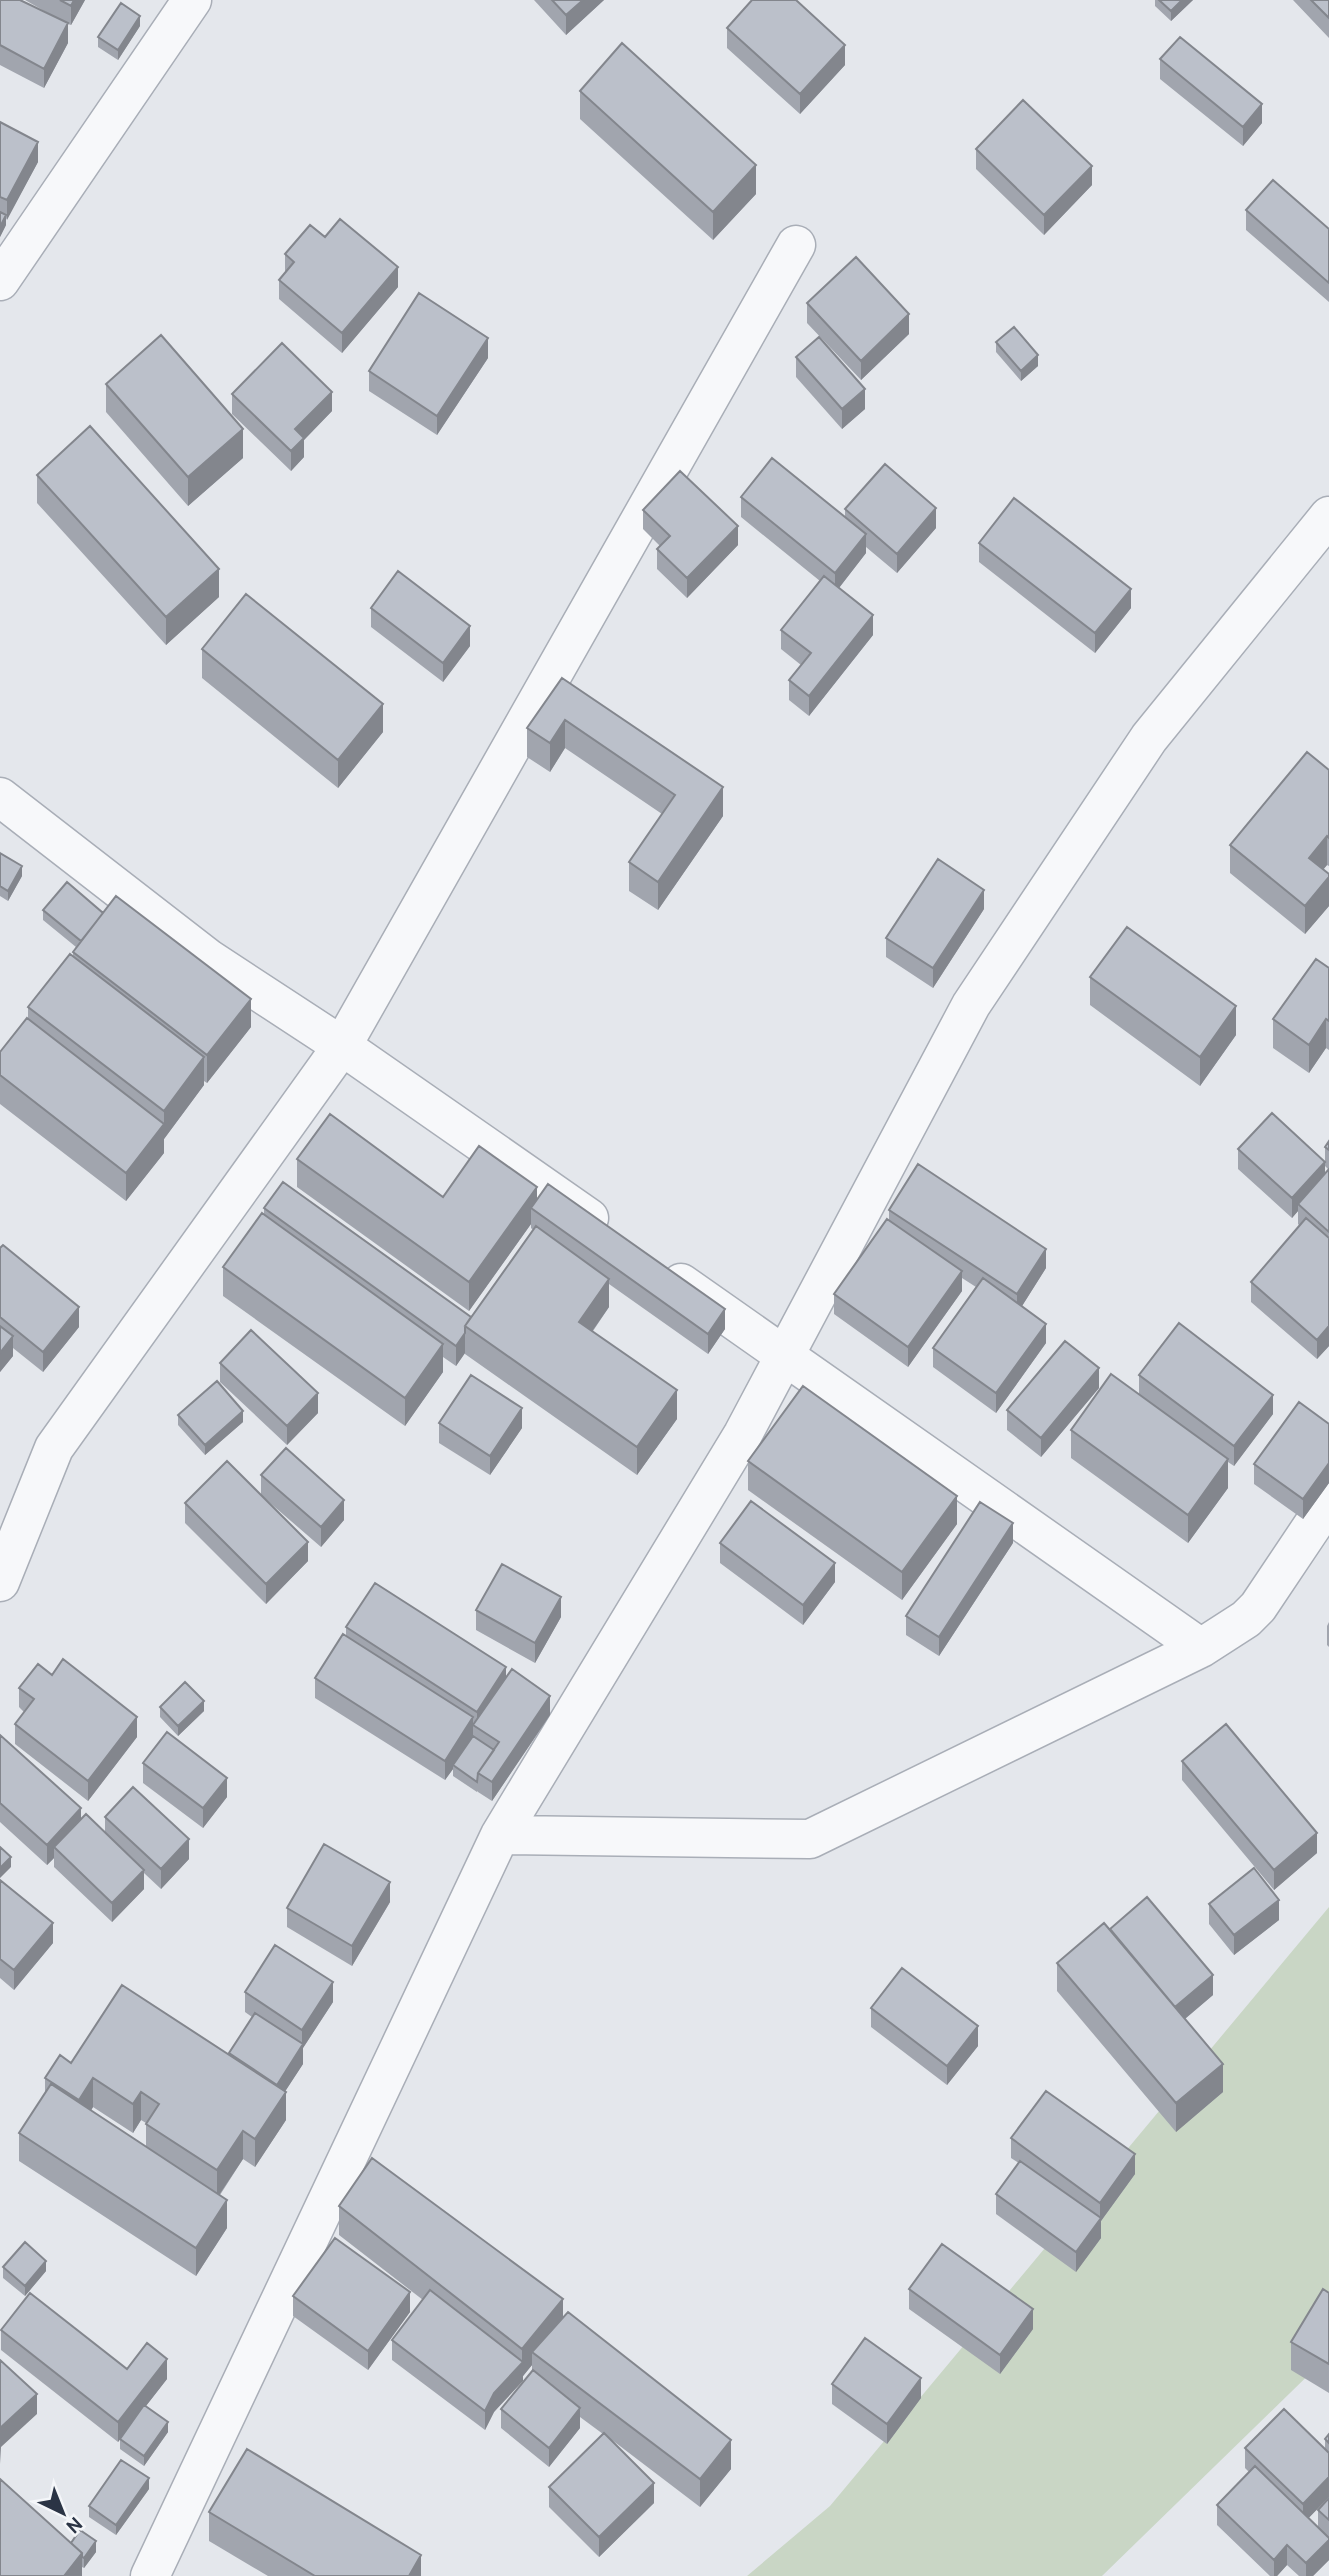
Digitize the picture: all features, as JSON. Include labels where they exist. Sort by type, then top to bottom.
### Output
[{"type":"street","points":[[0,281],[192,0]]},
{"type":"street","points":[[0,1582],[54,1448],[342,1046],[796,246]]},
{"type":"street","points":[[150,2576],[500,1835],[743,1434],[971,1005],[1149,738],[1329,516]]},
{"type":"street","points":[[0,797],[209,959],[342,1046],[614,1236]]},
{"type":"street","points":[[648,1260],[1201,1648]]},
{"type":"street","points":[[500,1835],[810,1839],[1201,1648],[1246,1619],[1258,1607],[1329,1501]]},
{"type":"green space","points":[[1329,1907],[1329,2355],[1102,2576],[747,2576],[830,2506]]},
{"type":"building","points":[[0,0],[20,0],[68,23],[44,69],[0,45]]},
{"type":"building","points":[[60,0],[74,0],[71,6]]},
{"type":"building","points":[[552,0],[583,0],[566,15]]},
{"type":"building","points":[[752,0],[796,0],[845,45],[800,94],[727,28]]},
{"type":"building","points":[[1159,0],[1182,0],[1171,11]]},
{"type":"building","points":[[1311,0],[1329,0],[1329,18]]},
{"type":"building","points":[[121,3],[140,16],[118,50],[98,37]]},
{"type":"building","points":[[1180,37],[1262,104],[1243,127],[1160,59]]},
{"type":"building","points":[[622,43],[756,165],[713,212],[580,91]]},
{"type":"building","points":[[1023,100],[1092,166],[1044,215],[976,149]]},
{"type":"building","points":[[0,122],[38,142],[7,200],[0,197]]},
{"type":"building","points":[[1273,180],[1329,229],[1329,283],[1246,210]]},
{"type":"building","points":[[0,212],[6,215],[0,227]]},
{"type":"building","points":[[340,219],[398,267],[342,333],[279,280],[294,262],[285,254],[310,225],[325,237]]},
{"type":"building","points":[[856,257],[909,314],[861,361],[807,303]]},
{"type":"building","points":[[419,293],[488,338],[437,416],[369,371]]},
{"type":"building","points":[[1014,327],[1038,355],[1021,371],[996,342]]},
{"type":"building","points":[[161,335],[243,429],[188,477],[106,384]]},
{"type":"building","points":[[819,337],[865,389],[842,409],[796,357]]},
{"type":"building","points":[[282,343],[332,392],[295,429],[304,438],[291,451],[232,394]]},
{"type":"building","points":[[90,426],[219,569],[166,617],[37,475]]},
{"type":"building","points":[[772,458],[866,534],[835,573],[741,497]]},
{"type":"building","points":[[885,464],[936,508],[897,554],[845,509]]},
{"type":"building","points":[[680,471],[738,526],[687,578],[657,549],[670,536],[643,510]]},
{"type":"building","points":[[1014,498],[1131,589],[1095,633],[979,543]]},
{"type":"building","points":[[398,571],[470,626],[443,663],[371,608]]},
{"type":"building","points":[[824,576],[873,615],[809,696],[789,680],[811,653],[781,630]]},
{"type":"building","points":[[246,594],[383,704],[338,760],[202,649]]},
{"type":"building","points":[[562,678],[723,787],[658,882],[629,862],[675,795],[565,720],[550,743],[527,728]]},
{"type":"building","points":[[1307,752],[1329,770],[1329,838],[1327,836],[1309,858],[1329,874],[1329,877],[1305,906],[1230,845]]},
{"type":"building","points":[[0,853],[22,866],[8,891],[0,886]]},
{"type":"building","points":[[938,859],[984,890],[933,968],[886,938]]},
{"type":"building","points":[[67,882],[103,913],[81,941],[43,910]]},
{"type":"building","points":[[116,896],[251,999],[207,1055],[73,952]]},
{"type":"building","points":[[1127,927],[1236,1006],[1200,1057],[1090,977]]},
{"type":"building","points":[[70,954],[204,1057],[164,1111],[28,1007]]},
{"type":"building","points":[[1316,959],[1329,968],[1329,1021],[1326,1019],[1309,1045],[1273,1019]]},
{"type":"building","points":[[27,1018],[164,1124],[126,1173],[0,1075],[0,1052]]},
{"type":"building","points":[[1272,1113],[1325,1162],[1292,1198],[1238,1149]]},
{"type":"building","points":[[330,1114],[443,1197],[479,1146],[537,1187],[469,1282],[297,1159]]},
{"type":"building","points":[[918,1164],[1046,1249],[1017,1294],[889,1210]]},
{"type":"building","points":[[1329,1169],[1329,1232],[1298,1204]]},
{"type":"building","points":[[283,1182],[471,1317],[456,1346],[264,1208]]},
{"type":"building","points":[[548,1184],[725,1309],[708,1334],[531,1208]]},
{"type":"building","points":[[262,1213],[443,1344],[405,1398],[223,1267]]},
{"type":"building","points":[[1306,1218],[1329,1238],[1329,1326],[1317,1340],[1251,1282]]},
{"type":"building","points":[[887,1219],[962,1271],[908,1347],[834,1294]]},
{"type":"building","points":[[536,1226],[609,1279],[579,1322],[677,1390],[637,1447],[465,1326]]},
{"type":"building","points":[[3,1245],[79,1307],[43,1352],[0,1317],[0,1248]]},
{"type":"building","points":[[983,1278],[1046,1324],[996,1393],[933,1348]]},
{"type":"building","points":[[1179,1323],[1273,1395],[1234,1446],[1139,1375]]},
{"type":"building","points":[[0,1326],[13,1336],[0,1353]]},
{"type":"building","points":[[251,1330],[318,1393],[287,1426],[220,1363]]},
{"type":"building","points":[[1065,1341],[1099,1368],[1041,1438],[1007,1410]]},
{"type":"building","points":[[1111,1374],[1228,1459],[1188,1515],[1071,1430]]},
{"type":"building","points":[[471,1375],[522,1408],[490,1456],[439,1423]]},
{"type":"building","points":[[217,1381],[243,1411],[205,1445],[178,1415]]},
{"type":"building","points":[[803,1386],[957,1496],[902,1572],[748,1461]]},
{"type":"building","points":[[1299,1402],[1329,1424],[1329,1463],[1303,1499],[1254,1464]]},
{"type":"building","points":[[286,1448],[344,1500],[321,1527],[261,1475]]},
{"type":"building","points":[[227,1461],[308,1542],[266,1584],[185,1503]]},
{"type":"building","points":[[751,1501],[835,1563],[803,1605],[720,1543]]},
{"type":"building","points":[[980,1502],[1013,1523],[939,1637],[906,1616]]},
{"type":"building","points":[[502,1564],[561,1597],[535,1643],[476,1610]]},
{"type":"building","points":[[375,1583],[506,1667],[477,1712],[346,1627]]},
{"type":"building","points":[[343,1634],[473,1717],[445,1761],[315,1678]]},
{"type":"building","points":[[63,1659],[137,1717],[88,1781],[15,1724],[34,1699],[19,1688],[38,1664],[52,1675]]},
{"type":"building","points":[[512,1669],[550,1696],[492,1782],[478,1773],[499,1742],[473,1725]]},
{"type":"building","points":[[185,1682],[204,1701],[178,1726],[160,1707]]},
{"type":"building","points":[[1226,1724],[1317,1833],[1274,1870],[1182,1761]]},
{"type":"building","points":[[167,1732],[227,1778],[203,1808],[143,1763]]},
{"type":"building","points":[[0,1735],[81,1808],[47,1845],[0,1803]]},
{"type":"building","points":[[473,1736],[494,1750],[478,1773],[477,1782],[453,1765]]},
{"type":"building","points":[[133,1787],[189,1839],[161,1869],[105,1817]]},
{"type":"building","points":[[86,1814],[144,1870],[112,1903],[54,1847]]},
{"type":"building","points":[[324,1844],[390,1882],[352,1946],[287,1908]]},
{"type":"building","points":[[0,1847],[11,1857],[0,1868]]},
{"type":"building","points":[[1254,1868],[1279,1900],[1234,1935],[1209,1904]]},
{"type":"building","points":[[0,1880],[53,1923],[14,1970],[0,1959]]},
{"type":"building","points":[[1147,1897],[1213,1975],[1175,2007],[1110,1929]]},
{"type":"building","points":[[1104,1923],[1223,2064],[1176,2103],[1057,1963]]},
{"type":"building","points":[[275,1945],[333,1982],[302,2030],[245,1992]]},
{"type":"building","points":[[902,1968],[978,2026],[947,2066],[871,2008]]},
{"type":"building","points":[[122,1985],[286,2092],[255,2139],[243,2131],[217,2170],[146,2124],[159,2104],[141,2092],[133,2104],[93,2078],[79,2100],[45,2078],[60,2055],[71,2063]]},
{"type":"building","points":[[255,2013],[303,2044],[277,2085],[229,2053]]},
{"type":"building","points":[[51,2084],[227,2200],[196,2248],[19,2133]]},
{"type":"building","points":[[1046,2091],[1135,2154],[1100,2203],[1011,2138]]},
{"type":"building","points":[[372,2158],[563,2299],[522,2349],[339,2206]]},
{"type":"building","points":[[1020,2161],[1101,2218],[1076,2252],[996,2194]]},
{"type":"building","points":[[335,2238],[410,2292],[368,2351],[293,2296]]},
{"type":"building","points":[[25,2242],[46,2261],[25,2286],[3,2267]]},
{"type":"building","points":[[942,2244],[1033,2309],[1000,2355],[909,2289]]},
{"type":"building","points":[[1323,2289],[1329,2293],[1329,2364],[1291,2342]]},
{"type":"building","points":[[430,2290],[523,2362],[494,2393],[485,2411],[392,2340]]},
{"type":"building","points":[[30,2293],[127,2369],[147,2343],[167,2359],[118,2422],[1,2330]]},
{"type":"building","points":[[568,2312],[731,2440],[700,2479],[532,2352]]},
{"type":"building","points":[[865,2338],[921,2378],[887,2424],[832,2384]]},
{"type":"building","points":[[0,2360],[37,2394],[0,2428]]},
{"type":"building","points":[[533,2370],[580,2408],[549,2448],[501,2409]]},
{"type":"building","points":[[144,2405],[168,2422],[144,2456],[120,2439]]},
{"type":"building","points":[[1284,2409],[1329,2453],[1329,2477],[1303,2504],[1245,2448]]},
{"type":"building","points":[[604,2433],[654,2483],[599,2537],[549,2487]]},
{"type":"building","points":[[247,2449],[421,2555],[409,2576],[315,2576],[209,2512]]},
{"type":"building","points":[[121,2460],[149,2478],[116,2525],[89,2506]]},
{"type":"building","points":[[1255,2466],[1329,2538],[1306,2563],[1287,2545],[1274,2560],[1217,2505]]},
{"type":"building","points":[[0,2479],[82,2553],[64,2576],[0,2576]]},
{"type":"building","points":[[1329,2498],[1329,2520],[1318,2510]]},
{"type":"building","points":[[80,2530],[96,2541],[84,2558],[71,2543]]}]
